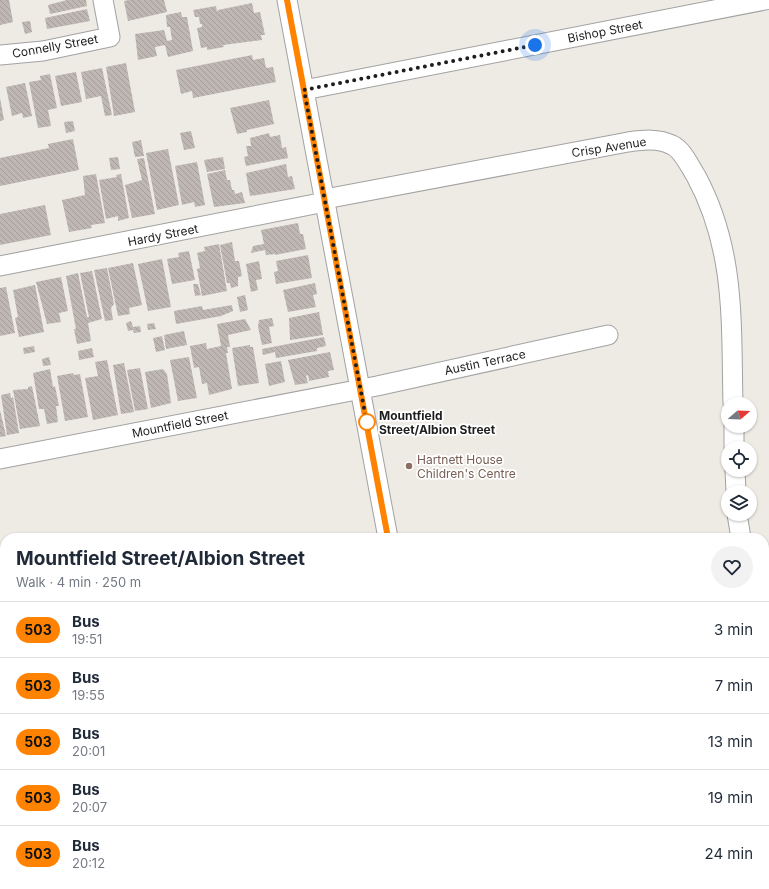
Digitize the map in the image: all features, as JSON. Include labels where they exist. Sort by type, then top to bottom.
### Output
[{"type":"street","name":"Connelly Street","points":[[0,55],[43,51],[110,37],[103,0]]},
{"type":"street","points":[[287,0],[387,533]]},
{"type":"street","name":"Bishop Street","points":[[304,90],[765,0]]},
{"type":"street","name":"Crisp Avenue","points":[[325,201],[646,139],[660,141],[674,146],[680,151],[692,169],[707,196],[720,236],[728,277],[733,397]]},
{"type":"street","name":"Hardy Street","points":[[0,266],[325,201]]},
{"type":"street","name":"Austin Terrace","points":[[360,388],[608,335]]},
{"type":"street","name":"Mountfield Street","points":[[0,459],[360,388]]},
{"type":"street","points":[[739,521],[740,533]]},
{"type":"building","points":[[0,0],[9,0],[13,22],[0,25]]},
{"type":"building","points":[[67,0],[86,0],[87,6],[50,14],[48,5]]},
{"type":"building","points":[[164,0],[167,12],[128,21],[124,1]]},
{"type":"building","points":[[252,3],[254,13],[260,12],[265,35],[261,35],[262,40],[223,45],[224,47],[207,50],[207,47],[201,48],[197,28],[202,27],[202,24],[200,24],[199,17],[195,17],[193,10],[216,6],[217,12],[218,10]]},
{"type":"building","points":[[87,9],[90,21],[47,29],[45,18]]},
{"type":"building","points":[[181,12],[182,17],[187,17],[193,51],[168,57],[165,45],[155,47],[157,56],[138,60],[135,34],[164,30],[167,41],[172,40],[170,27],[167,27],[166,15]]},
{"type":"building","points":[[30,21],[32,32],[25,34],[22,22]]},
{"type":"building","points":[[252,55],[253,60],[264,58],[266,68],[273,67],[276,82],[193,98],[192,91],[181,94],[176,70]]},
{"type":"building","points":[[126,63],[135,112],[114,116],[106,67]]},
{"type":"building","points":[[102,68],[112,115],[105,116],[101,96],[86,99],[81,72]]},
{"type":"building","points":[[76,72],[82,102],[61,106],[55,76]]},
{"type":"building","points":[[50,74],[57,108],[48,110],[51,126],[38,128],[29,82],[41,80],[40,76]]},
{"type":"building","points":[[25,83],[32,116],[23,118],[22,113],[12,116],[6,87]]},
{"type":"building","points":[[0,98],[4,120],[0,121]]},
{"type":"building","points":[[269,100],[274,124],[247,130],[247,132],[237,134],[230,108]]},
{"type":"building","points":[[73,121],[75,131],[66,133],[64,122]]},
{"type":"building","points":[[191,131],[195,148],[184,150],[180,133]]},
{"type":"building","points":[[269,133],[270,137],[280,135],[282,148],[286,147],[288,158],[246,166],[244,157],[248,156],[246,146],[251,146],[250,138]]},
{"type":"building","points":[[73,139],[79,170],[0,186],[0,158],[49,148],[48,144]]},
{"type":"building","points":[[141,140],[144,156],[135,157],[132,142]]},
{"type":"building","points":[[168,149],[179,205],[157,210],[146,153]]},
{"type":"building","points":[[118,157],[120,169],[111,170],[109,158]]},
{"type":"building","points":[[223,157],[225,169],[207,172],[204,160]]},
{"type":"building","points":[[144,158],[155,214],[132,218],[125,185],[142,180],[137,159]]},
{"type":"building","points":[[197,162],[205,205],[195,207],[194,202],[182,205],[175,166]]},
{"type":"building","points":[[286,164],[288,177],[292,176],[295,189],[250,196],[246,173]]},
{"type":"building","points":[[225,170],[227,180],[230,180],[232,190],[234,190],[235,194],[242,192],[245,203],[214,207],[207,174]]},
{"type":"building","points":[[96,174],[105,223],[91,225],[92,228],[69,232],[62,200],[85,195],[83,176]]},
{"type":"building","points":[[121,174],[129,218],[118,221],[118,216],[106,219],[99,180],[117,177],[116,175]]},
{"type":"building","points":[[45,205],[51,235],[0,245],[0,214]]},
{"type":"building","points":[[298,223],[300,234],[303,234],[306,249],[275,255],[266,255],[265,250],[251,253],[253,246],[264,244],[261,230]]},
{"type":"building","points":[[232,242],[235,261],[239,261],[242,276],[238,277],[238,286],[231,288],[230,283],[227,283],[220,245]]},
{"type":"building","points":[[219,244],[227,291],[202,296],[197,269],[200,268],[197,253],[205,251],[204,247]]},
{"type":"building","points":[[189,251],[195,280],[172,284],[167,259],[179,257],[178,253]]},
{"type":"building","points":[[308,255],[312,278],[276,284],[274,272],[278,271],[276,261]]},
{"type":"building","points":[[162,259],[171,307],[148,311],[138,264]]},
{"type":"building","points":[[259,261],[262,279],[256,280],[258,290],[251,292],[246,264]]},
{"type":"building","points":[[133,263],[142,305],[129,308],[130,314],[118,316],[108,268]]},
{"type":"building","points":[[107,268],[114,304],[111,308],[113,320],[105,321],[94,270]]},
{"type":"building","points":[[92,271],[102,319],[88,323],[91,341],[77,344],[74,329],[76,329],[66,276],[78,273],[87,317],[89,317],[80,273]]},
{"type":"building","points":[[61,277],[68,311],[59,313],[61,322],[47,324],[36,282]]},
{"type":"building","points":[[315,283],[317,294],[313,295],[316,307],[288,312],[283,290]]},
{"type":"building","points":[[193,284],[198,284],[201,295],[195,296]]},
{"type":"building","points":[[35,285],[44,332],[19,337],[15,318],[18,317],[13,290]]},
{"type":"building","points":[[6,287],[15,333],[0,336],[0,288]]},
{"type":"building","points":[[245,295],[248,310],[240,312],[237,297]]},
{"type":"building","points":[[232,305],[233,311],[221,316],[176,324],[174,311],[202,306],[203,310]]},
{"type":"building","points":[[319,312],[323,335],[290,340],[289,318]]},
{"type":"building","points":[[272,318],[274,326],[269,327],[272,343],[262,345],[258,327],[259,320]]},
{"type":"building","points":[[245,319],[251,330],[228,335],[230,347],[227,347],[228,353],[226,353],[232,389],[209,395],[207,383],[202,384],[199,367],[194,368],[190,346],[206,343],[207,349],[221,346],[217,324]]},
{"type":"building","points":[[131,321],[133,327],[140,326],[141,332],[134,333],[133,330],[128,331],[126,323]]},
{"type":"building","points":[[154,323],[156,329],[148,330],[147,324]]},
{"type":"building","points":[[184,331],[187,345],[166,349],[164,335]]},
{"type":"building","points":[[162,336],[165,350],[156,352],[153,338]]},
{"type":"building","points":[[324,337],[326,346],[317,348],[317,351],[276,358],[275,352],[263,355],[262,349]]},
{"type":"building","points":[[250,345],[250,347],[253,347],[259,383],[238,386],[232,348]]},
{"type":"building","points":[[34,346],[35,352],[24,354],[23,348]]},
{"type":"building","points":[[92,348],[94,357],[79,360],[78,351]]},
{"type":"building","points":[[330,352],[334,370],[328,371],[329,377],[309,381],[308,375],[306,376],[308,383],[295,385],[288,360]]},
{"type":"building","points":[[49,357],[51,365],[43,366],[42,359]]},
{"type":"building","points":[[189,357],[197,398],[178,401],[170,360]]},
{"type":"building","points":[[107,360],[118,415],[93,420],[85,378],[98,376],[95,362]]},
{"type":"building","points":[[281,361],[285,382],[269,386],[265,364]]},
{"type":"building","points":[[124,363],[134,412],[121,414],[113,365]]},
{"type":"building","points":[[140,368],[148,409],[135,411],[127,370]]},
{"type":"building","points":[[50,369],[53,387],[55,386],[59,406],[56,406],[58,422],[47,424],[44,409],[39,409],[33,373]]},
{"type":"building","points":[[163,369],[167,374],[171,403],[151,408],[145,372]]},
{"type":"building","points":[[73,373],[74,375],[80,374],[88,417],[65,421],[57,376]]},
{"type":"building","points":[[32,386],[40,426],[20,429],[13,390],[28,389],[28,387]]},
{"type":"building","points":[[10,393],[11,398],[13,397],[19,433],[7,435],[1,395]]},
{"type":"building","points":[[0,410],[6,436],[0,437]]},
{"type":"bus line","name":"503","points":[[287,0],[387,533]]},
{"type":"place","name":"Mountfield Street/Albion Street","points":[[367,422]]},
{"type":"place","name":"Hartnett House Children's Centre","points":[[409,466]]},
{"type":"route","points":[[367,422],[368,429],[304,90],[535,45]]}]
